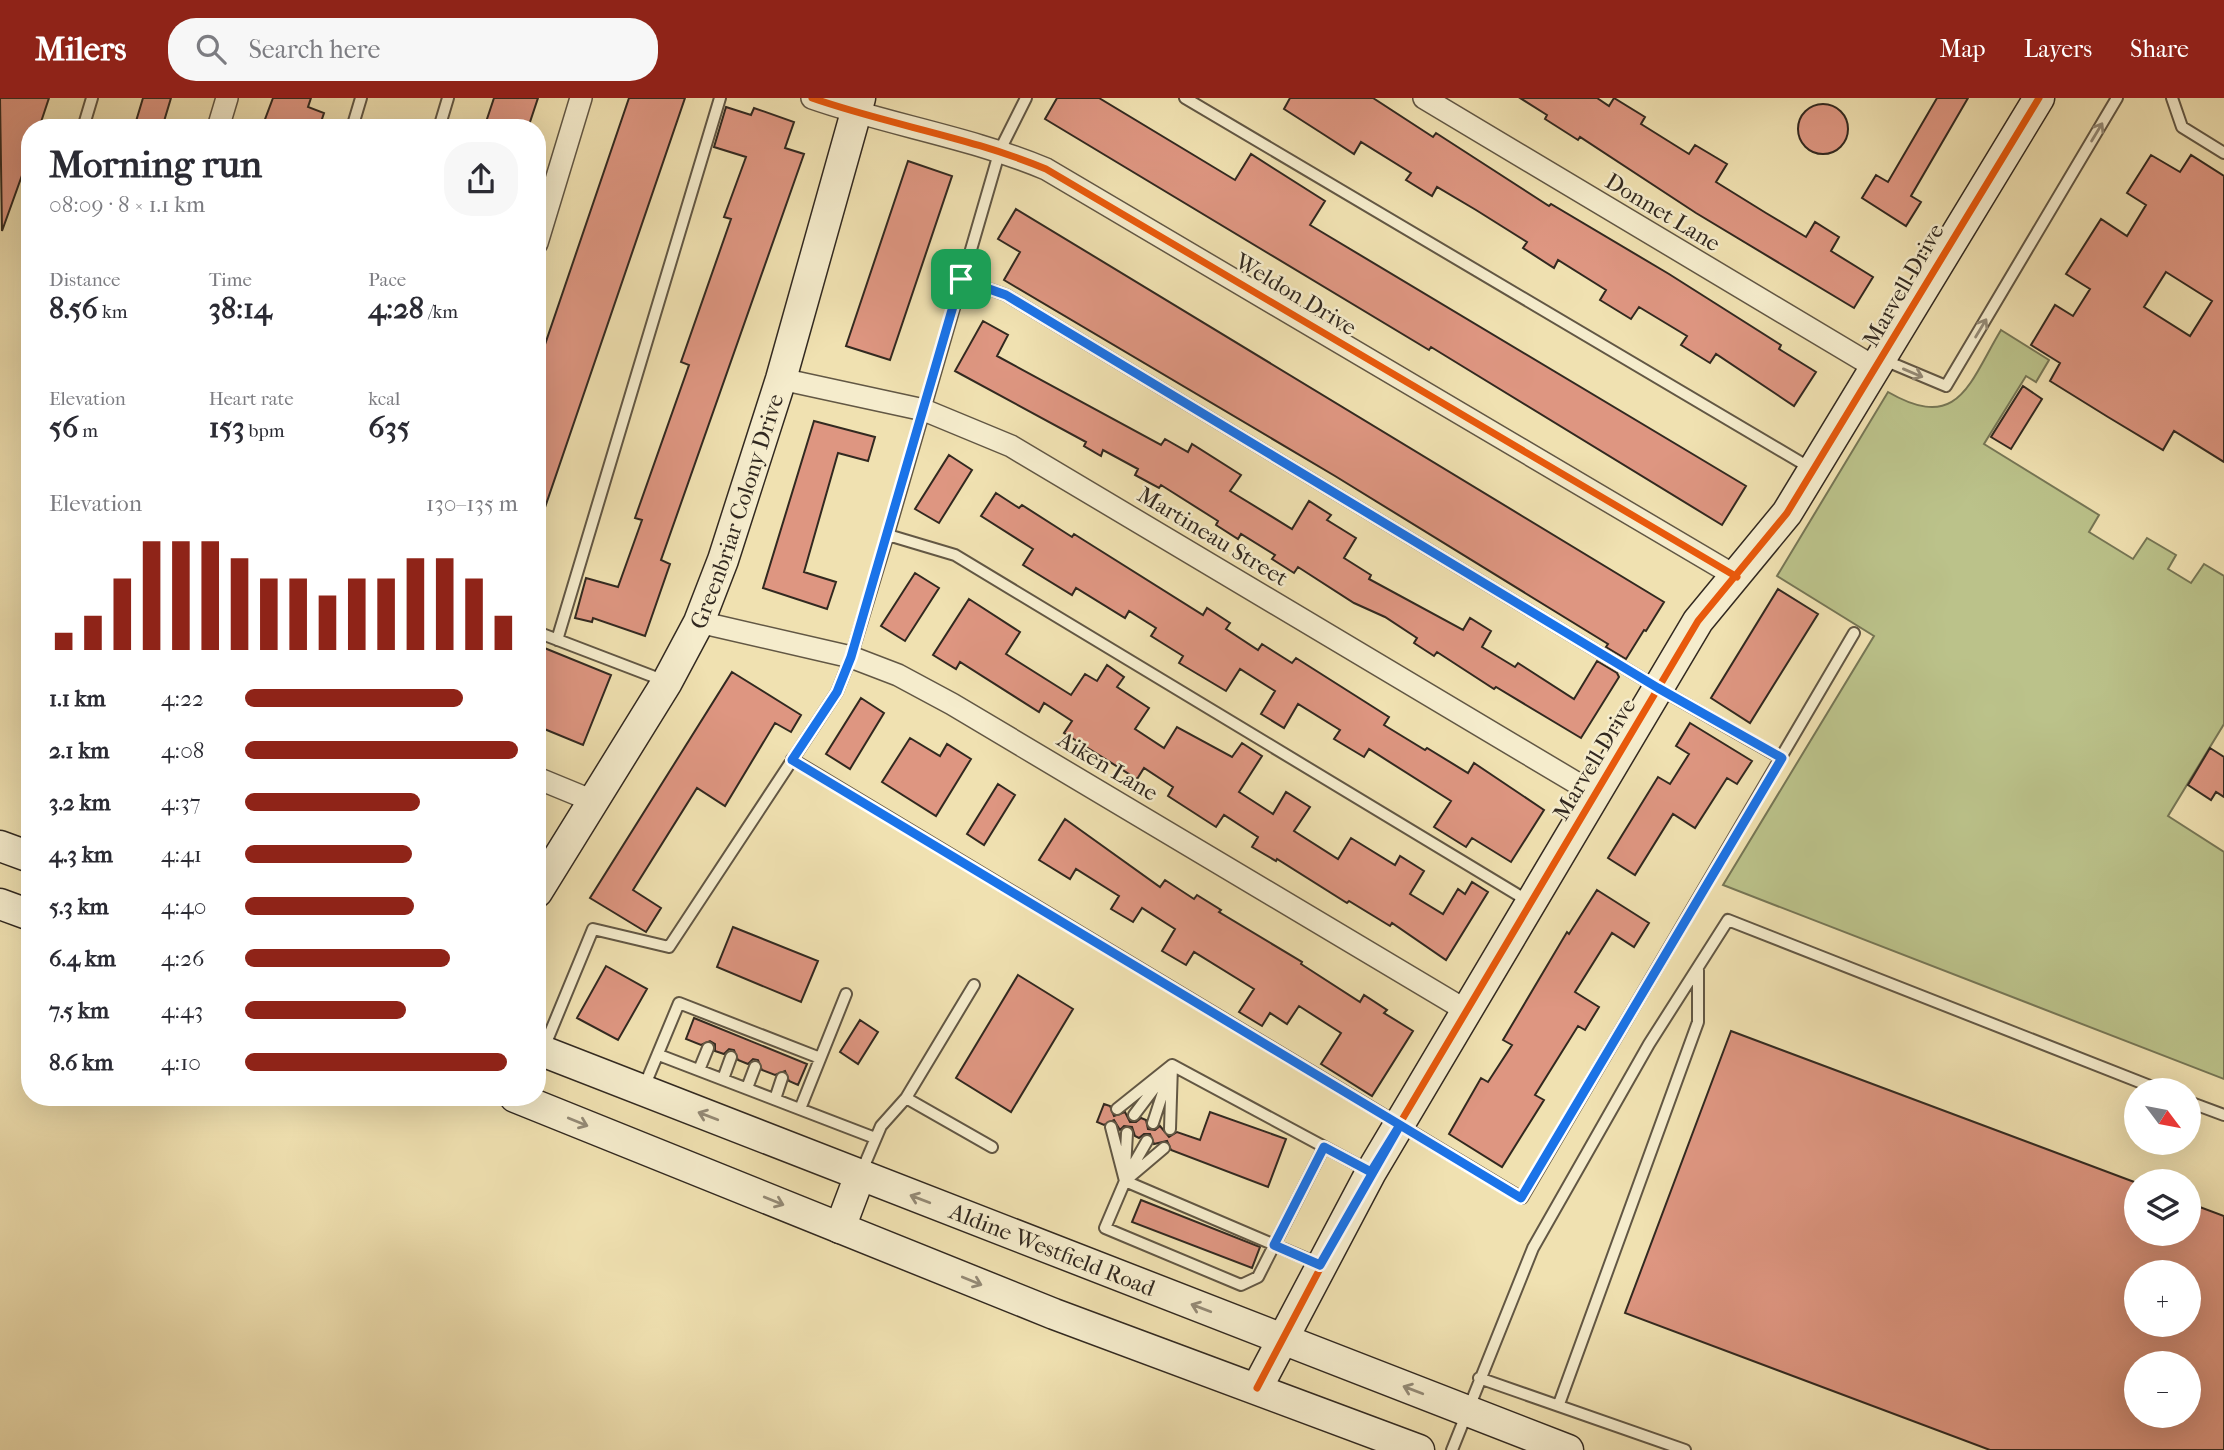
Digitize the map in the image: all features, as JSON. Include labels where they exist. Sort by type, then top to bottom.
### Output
[{"type":"street","points":[[221,119],[227,98]]},
{"type":"street","points":[[546,213],[581,98]]},
{"type":"street","name":"Weldon Drive","points":[[812,98],[857,106],[1000,150],[1046,169],[1737,577]]},
{"type":"street","name":"Donnet Lane","points":[[1424,98],[1456,106],[1879,364]]},
{"type":"street","name":"Marvell Drive","points":[[1257,1388],[1371,1172],[1698,621],[1737,577],[1787,513],[2039,98]]},
{"type":"street","name":"Greenbriar Colony Drive","points":[[546,877],[667,682],[699,622],[723,560],[781,379],[857,106]]},
{"type":"street","name":"Martineau Street","points":[[781,379],[924,410],[1011,446],[1595,794]]},
{"type":"street","name":"Aiken Lane","points":[[699,622],[851,657],[898,675],[952,704],[1467,1011]]},
{"type":"street","points":[[546,782],[593,801]]},
{"type":"street","points":[[0,846],[21,854]]},
{"type":"street","points":[[0,904],[21,912]]},
{"type":"street","name":"Aldine Westfield Road","points":[[546,1052],[1568,1450]]},
{"type":"street","points":[[537,1106],[1054,1314],[1419,1450]]},
{"type":"street","points":[[840,1228],[860,1175]]},
{"type":"lane","points":[[86,119],[92,98]]},
{"type":"lane","points":[[355,119],[361,98]]},
{"type":"lane","points":[[442,119],[448,98]]},
{"type":"lane","points":[[557,640],[720,98]]},
{"type":"lane","points":[[546,1036],[593,929],[669,947],[837,692],[851,657],[888,535],[1000,150],[1026,98]]},
{"type":"lane","points":[[1185,98],[1813,470]]},
{"type":"lane","points":[[1879,364],[1946,386],[2117,98]]},
{"type":"lane","points":[[2172,98],[2182,127],[2224,153]]},
{"type":"lane","points":[[961,279],[1006,295],[1658,688],[1782,758]]},
{"type":"lane","points":[[888,535],[955,555],[1531,902]]},
{"type":"lane","points":[[792,760],[1521,1198],[1854,633]]},
{"type":"lane","points":[[546,636],[667,682]]},
{"type":"lane","points":[[1452,1450],[1533,1248],[1649,1044],[1728,920],[2130,1078]]},
{"type":"lane","points":[[1559,1404],[1698,1022],[1698,968]]},
{"type":"lane","points":[[860,1175],[881,1126],[906,1098],[974,985]]},
{"type":"lane","points":[[800,1108],[846,994]]},
{"type":"lane","points":[[643,1090],[680,1003],[717,1023],[765,1042],[820,1058]]},
{"type":"lane","points":[[699,1070],[708,1048]]},
{"type":"lane","points":[[659,1055],[876,1138]]},
{"type":"lane","points":[[723,1079],[731,1057]]},
{"type":"lane","points":[[1117,1109],[1172,1065]]},
{"type":"lane","points":[[1134,1115],[1172,1065]]},
{"type":"lane","points":[[1153,1123],[1172,1065]]},
{"type":"lane","points":[[1170,1129],[1172,1065]]},
{"type":"lane","points":[[1172,1065],[1371,1172]]},
{"type":"lane","points":[[747,1088],[755,1067]]},
{"type":"lane","points":[[775,1099],[782,1078]]},
{"type":"lane","points":[[906,1098],[992,1147]]},
{"type":"lane","points":[[2202,1107],[2224,1115]]},
{"type":"lane","points":[[1111,1127],[1125,1181]]},
{"type":"lane","points":[[1125,1181],[1127,1133]]},
{"type":"lane","points":[[1147,1141],[1125,1181],[1105,1228],[1241,1285],[1258,1277],[1324,1147]]},
{"type":"lane","points":[[1125,1181],[1164,1148]]},
{"type":"lane","points":[[1125,1181],[1320,1265]]},
{"type":"lane","points":[[1479,1378],[1685,1450]]},
{"type":"green space","points":[[2001,330],[2049,360],[2036,382],[2026,376],[1984,444],[2099,515],[2089,532],[2133,559],[2147,538],[2176,555],[2168,569],[2191,583],[2204,564],[2224,576],[2224,724],[2168,816],[2224,852],[2224,1079],[1723,885],[1874,636],[1777,576],[1888,392],[1912,403],[1931,407],[1947,404],[1970,384]]},
{"type":"building","points":[[0,98],[49,98],[42,119],[21,119],[21,178],[2,231]]},
{"type":"building","points":[[143,98],[171,98],[165,119],[137,119]]},
{"type":"building","points":[[273,98],[311,98],[308,107],[324,113],[322,119],[265,119]]},
{"type":"building","points":[[494,98],[538,98],[531,119],[487,119]]},
{"type":"building","points":[[629,98],[685,98],[546,504],[546,342]]},
{"type":"building","points":[[1057,98],[1099,98],[1235,180],[1251,154],[1325,201],[1310,225],[1746,486],[1722,525],[1431,347],[1429,350],[1045,119]]},
{"type":"building","points":[[1290,98],[1373,98],[1433,137],[1436,133],[1549,206],[1551,204],[1669,274],[1781,345],[1779,349],[1816,372],[1794,406],[1716,354],[1710,363],[1681,345],[1687,336],[1639,307],[1631,319],[1600,300],[1606,290],[1558,260],[1554,268],[1523,248],[1527,242],[1437,187],[1432,196],[1406,180],[1411,173],[1361,142],[1354,154],[1284,109]]},
{"type":"building","points":[[1520,98],[1597,98],[1609,106],[1614,98],[1645,117],[1641,124],[1689,154],[1695,145],[1727,164],[1716,182],[1766,213],[1806,237],[1815,222],[1839,237],[1831,251],[1873,277],[1854,308],[1696,213],[1580,137],[1578,140],[1545,119],[1547,115]]},
{"type":"building","points":[[1937,98],[1968,98],[1911,196],[1921,202],[1906,226],[1862,198],[1876,175],[1888,182]]},
{"type":"building","points":[[1823,104],[1841,111],[1848,129],[1841,147],[1823,154],[1805,147],[1798,129],[1805,111]]},
{"type":"building","points":[[726,107],[751,115],[754,108],[794,122],[785,148],[804,154],[661,560],[670,564],[645,636],[593,618],[592,622],[575,618],[586,578],[618,587],[642,520],[635,518],[689,365],[681,362],[731,219],[724,217],[746,157],[714,147]]},
{"type":"building","points":[[2151,155],[2180,172],[2191,155],[2224,176],[2224,462],[2174,431],[2163,450],[2108,417],[2050,381],[2060,363],[2031,345],[2055,305],[2073,316],[2090,289],[2066,274],[2101,219],[2127,236],[2146,205],[2127,193]],"holes":[[[2166,272],[2212,301],[2190,336],[2144,307]]]},
{"type":"building","points":[[908,161],[952,176],[890,360],[846,346]]},
{"type":"building","points":[[1016,209],[1664,602],[1646,631],[1644,630],[1626,659],[1606,647],[1608,644],[1335,476],[1004,280],[1020,252],[998,239]]},
{"type":"building","points":[[983,321],[1008,335],[997,356],[1161,445],[1165,439],[1188,452],[1192,444],[1241,475],[1230,491],[1292,529],[1309,501],[1331,515],[1327,520],[1356,538],[1344,558],[1371,575],[1369,579],[1463,630],[1470,618],[1491,631],[1482,647],[1515,667],[1518,663],[1574,699],[1597,661],[1617,673],[1619,677],[1581,738],[1496,687],[1494,689],[1437,652],[1434,656],[1414,643],[1417,638],[1385,617],[1354,603],[1298,567],[1294,573],[1272,559],[1275,555],[1241,534],[1238,539],[1216,525],[1218,521],[1161,485],[1159,488],[1135,475],[1138,469],[1103,450],[1101,456],[1084,446],[1086,442],[955,371]]},
{"type":"building","points":[[2023,386],[2042,399],[2011,449],[1991,437]]},
{"type":"building","points":[[814,421],[875,437],[868,461],[838,453],[804,572],[836,582],[827,609],[763,588]]},
{"type":"building","points":[[949,455],[972,470],[939,523],[915,509]]},
{"type":"building","points":[[996,493],[1019,508],[1022,505],[1072,537],[1074,534],[1203,615],[1207,608],[1230,623],[1226,629],[1258,650],[1262,644],[1292,663],[1296,658],[1389,717],[1384,725],[1425,750],[1427,748],[1468,773],[1474,763],[1544,810],[1511,862],[1472,838],[1466,847],[1434,827],[1451,801],[1369,749],[1364,757],[1334,739],[1340,730],[1298,704],[1284,728],[1261,714],[1275,691],[1240,669],[1226,691],[1179,663],[1183,656],[1151,636],[1156,628],[1129,611],[1125,618],[1076,588],[1072,595],[1023,565],[1033,549],[981,516]]},
{"type":"building","points":[[915,573],[939,588],[905,641],[881,626]]},
{"type":"building","points":[[1778,589],[1818,614],[1750,723],[1711,698]]},
{"type":"building","points":[[969,599],[1020,632],[1006,654],[1071,695],[1085,674],[1097,681],[1107,665],[1124,677],[1117,687],[1149,708],[1135,729],[1164,748],[1177,727],[1232,757],[1242,743],[1262,756],[1239,792],[1273,814],[1286,792],[1310,807],[1294,831],[1338,859],[1351,838],[1395,865],[1400,856],[1424,871],[1410,894],[1443,914],[1458,889],[1465,894],[1472,882],[1488,892],[1446,960],[1392,923],[1390,926],[1349,901],[1347,903],[1277,859],[1276,861],[1252,847],[1258,837],[1224,815],[1216,827],[1168,796],[1173,787],[1144,768],[1137,779],[1064,733],[1072,721],[1044,703],[1039,712],[960,662],[956,669],[933,655]]},
{"type":"building","points":[[546,649],[611,675],[583,745],[546,730]]},
{"type":"building","points":[[732,672],[801,715],[791,732],[775,723],[725,806],[697,788],[633,890],[661,908],[646,932],[590,898]]},
{"type":"building","points":[[861,698],[884,713],[850,769],[826,754]]},
{"type":"building","points":[[1690,723],[1752,761],[1737,784],[1727,778],[1695,828],[1673,814],[1635,875],[1608,858],[1658,777],[1670,784],[1689,754],[1676,746]]},
{"type":"building","points":[[910,738],[940,756],[947,744],[971,759],[936,816],[882,782]]},
{"type":"building","points":[[2210,748],[2224,757],[2224,797],[2216,792],[2211,800],[2188,785]]},
{"type":"building","points":[[998,784],[1015,795],[984,845],[967,834]]},
{"type":"building","points":[[1065,819],[1160,887],[1165,880],[1194,899],[1197,895],[1221,910],[1219,912],[1302,962],[1301,964],[1360,1002],[1364,995],[1387,1010],[1384,1013],[1413,1031],[1372,1096],[1321,1064],[1341,1033],[1299,1006],[1287,1024],[1270,1013],[1262,1026],[1239,1012],[1254,989],[1194,952],[1186,965],[1162,951],[1175,929],[1142,908],[1133,922],[1111,909],[1119,896],[1076,869],[1070,879],[1039,860]]},
{"type":"building","points":[[1597,890],[1649,923],[1634,947],[1612,933],[1575,992],[1599,1007],[1585,1030],[1578,1026],[1535,1095],[1544,1100],[1502,1167],[1449,1134],[1481,1078],[1488,1082],[1512,1045],[1503,1040],[1567,932],[1569,934]]},
{"type":"building","points":[[733,927],[818,961],[801,1002],[717,967]]},
{"type":"building","points":[[606,966],[647,989],[618,1040],[577,1018]]},
{"type":"building","points":[[1018,975],[1073,1009],[1011,1112],[956,1078]]},
{"type":"building","points":[[694,1018],[807,1064],[798,1085],[789,1081],[785,1071],[775,1075],[762,1070],[758,1060],[753,1059],[748,1064],[738,1060],[734,1050],[729,1049],[724,1054],[715,1051],[715,1044],[710,1041],[701,1045],[686,1039]]},
{"type":"building","points":[[860,1020],[878,1032],[858,1064],[840,1052]]},
{"type":"building","points":[[1731,1031],[2124,1178],[2124,1246],[2201,1246],[2201,1207],[2224,1216],[2224,1450],[1990,1450],[1625,1313]]},
{"type":"building","points":[[1104,1104],[1110,1106],[1114,1116],[1125,1112],[1130,1122],[1141,1118],[1146,1120],[1148,1129],[1155,1130],[1160,1126],[1169,1137],[1177,1132],[1200,1140],[1210,1112],[1286,1139],[1268,1187],[1171,1150],[1167,1141],[1154,1144],[1150,1134],[1139,1138],[1135,1136],[1132,1127],[1124,1126],[1120,1130],[1114,1120],[1104,1125],[1097,1122]]},
{"type":"building","points":[[1141,1200],[1260,1247],[1252,1268],[1132,1222]]},
{"type":"cycle path","points":[[812,98],[988,148],[1046,169],[1737,577]]},
{"type":"cycle path","points":[[1257,1388],[1371,1172],[1698,621],[1787,513],[2039,98]]},
{"type":"route","points":[[961,279],[851,657],[837,692],[792,760],[1400,1125],[1320,1265],[1274,1245],[1324,1147],[1371,1172],[1400,1125],[1521,1198],[1782,758],[1658,688],[1006,295],[961,279]]}]
